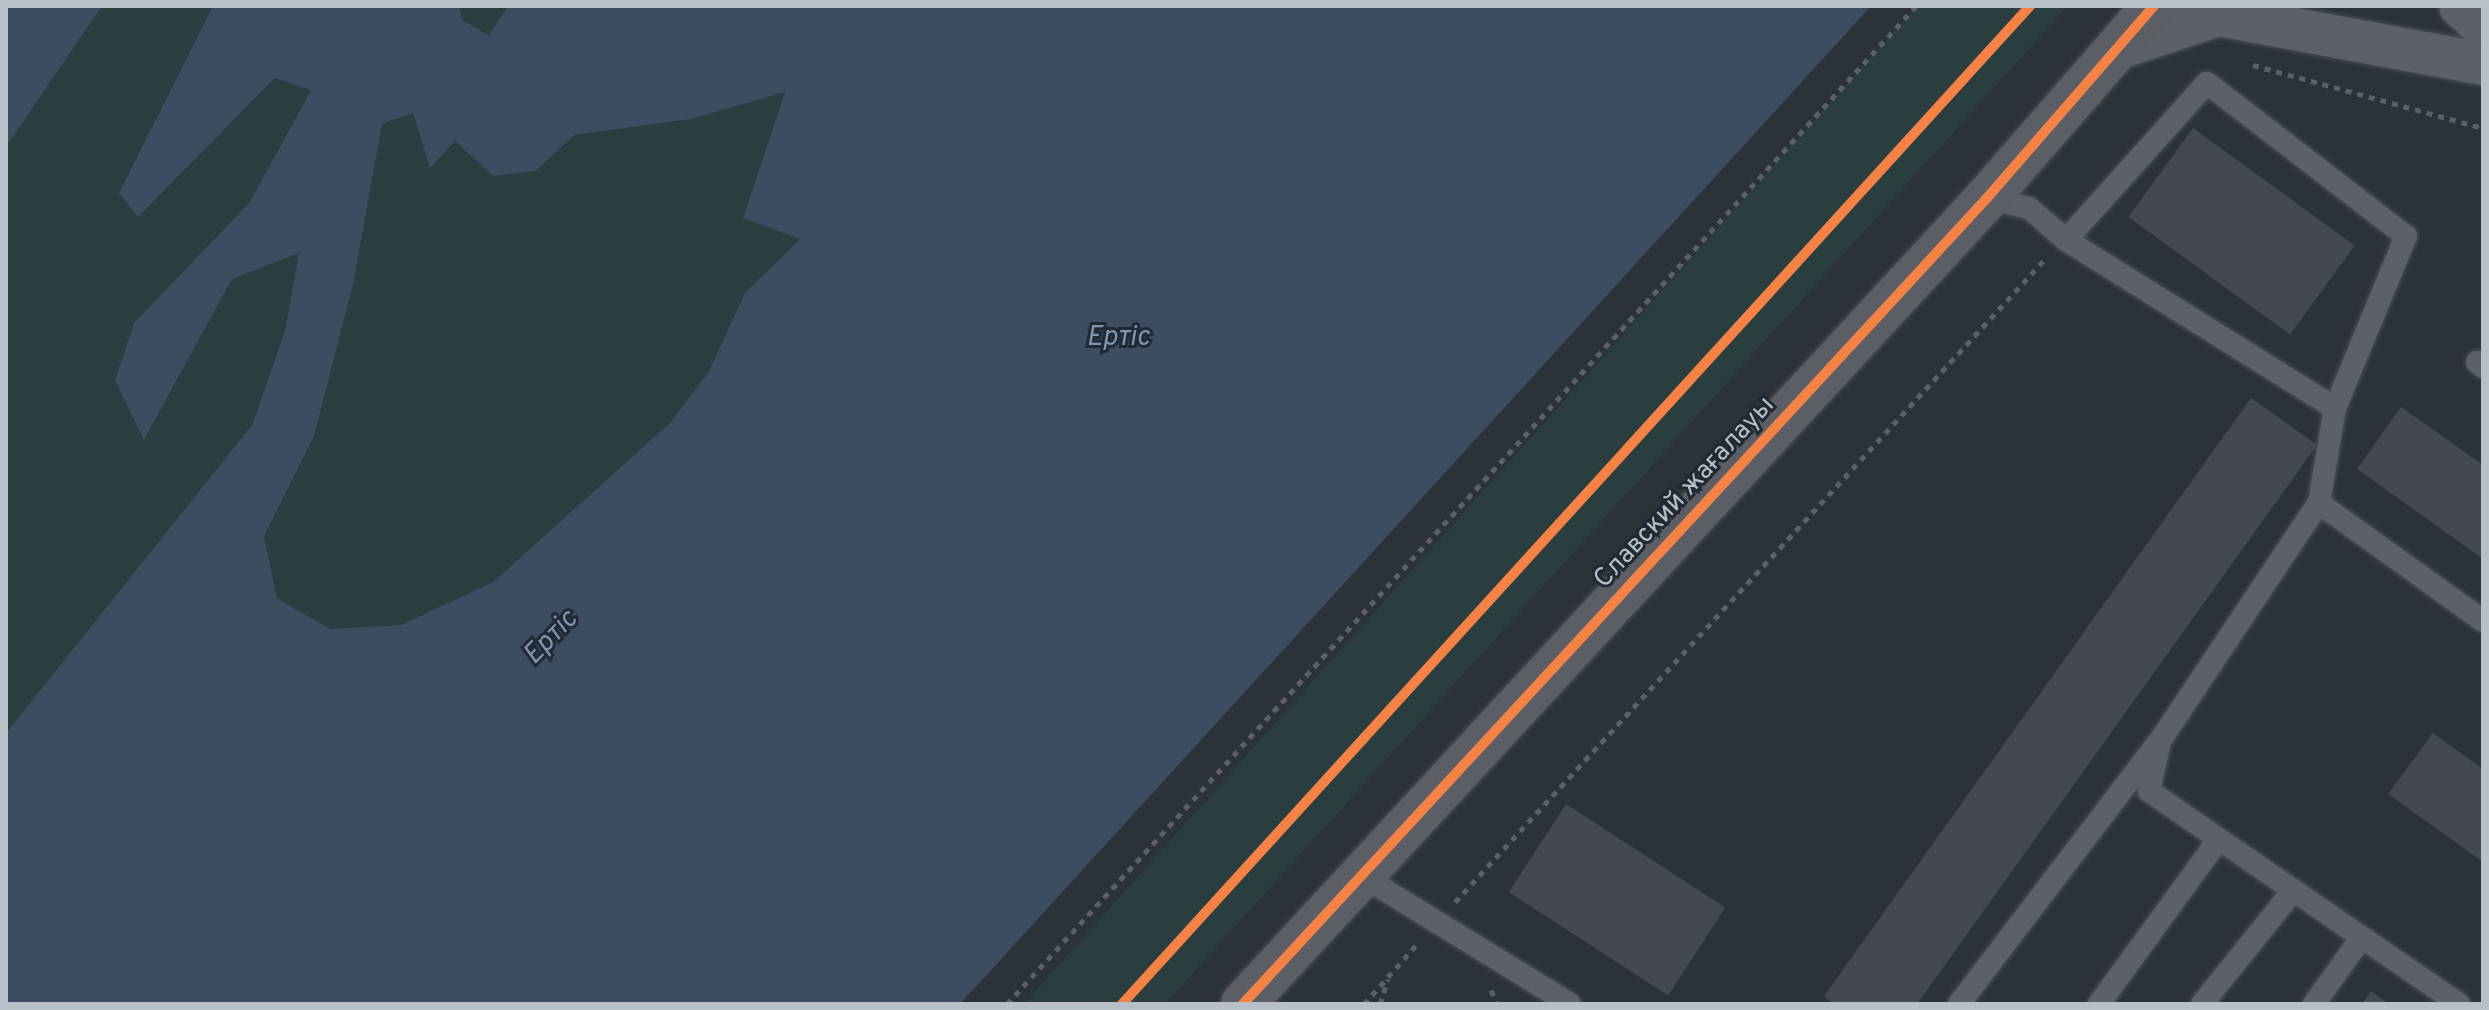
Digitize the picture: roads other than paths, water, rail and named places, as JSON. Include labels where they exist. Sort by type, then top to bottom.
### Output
[{"type":"street","name":"Славский жағалауы","points":[[1243,1004],[1987,198],[2125,46],[2154,6]]},
{"type":"street","points":[[2460,6],[2483,27]]},
{"type":"street","points":[[2125,46],[2217,10],[2483,64]]},
{"type":"lane","points":[[1959,1004],[2162,738],[2319,503],[2335,408],[2406,236],[2207,83],[2065,239]]},
{"type":"lane","points":[[1987,198],[2029,208],[2065,239],[2335,408]]},
{"type":"lane","points":[[2319,503],[2483,621]]},
{"type":"lane","points":[[2162,738],[2149,791],[2459,1004]]},
{"type":"lane","points":[[2099,1004],[2218,840]]},
{"type":"lane","points":[[1362,876],[1570,1004]]},
{"type":"lane","points":[[2202,1004],[2293,891]]},
{"type":"lane","points":[[2314,1004],[2362,937]]},
{"type":"water","points":[[6,6],[102,6],[6,147]]},
{"type":"water","name":"Ертіс","points":[[213,6],[459,6],[462,20],[489,35],[508,6],[1871,6],[960,1004],[6,1004],[6,733],[252,425],[285,331],[299,253],[232,279],[144,440],[115,380],[134,323],[249,203],[311,90],[275,78],[138,217],[119,193]],"holes":[[[785,92],[743,218],[800,239],[745,293],[709,371],[671,422],[493,582],[401,625],[330,629],[277,598],[264,536],[314,436],[353,285],[382,124],[413,113],[430,168],[455,141],[493,176],[536,171],[574,135],[691,119]]]}]
